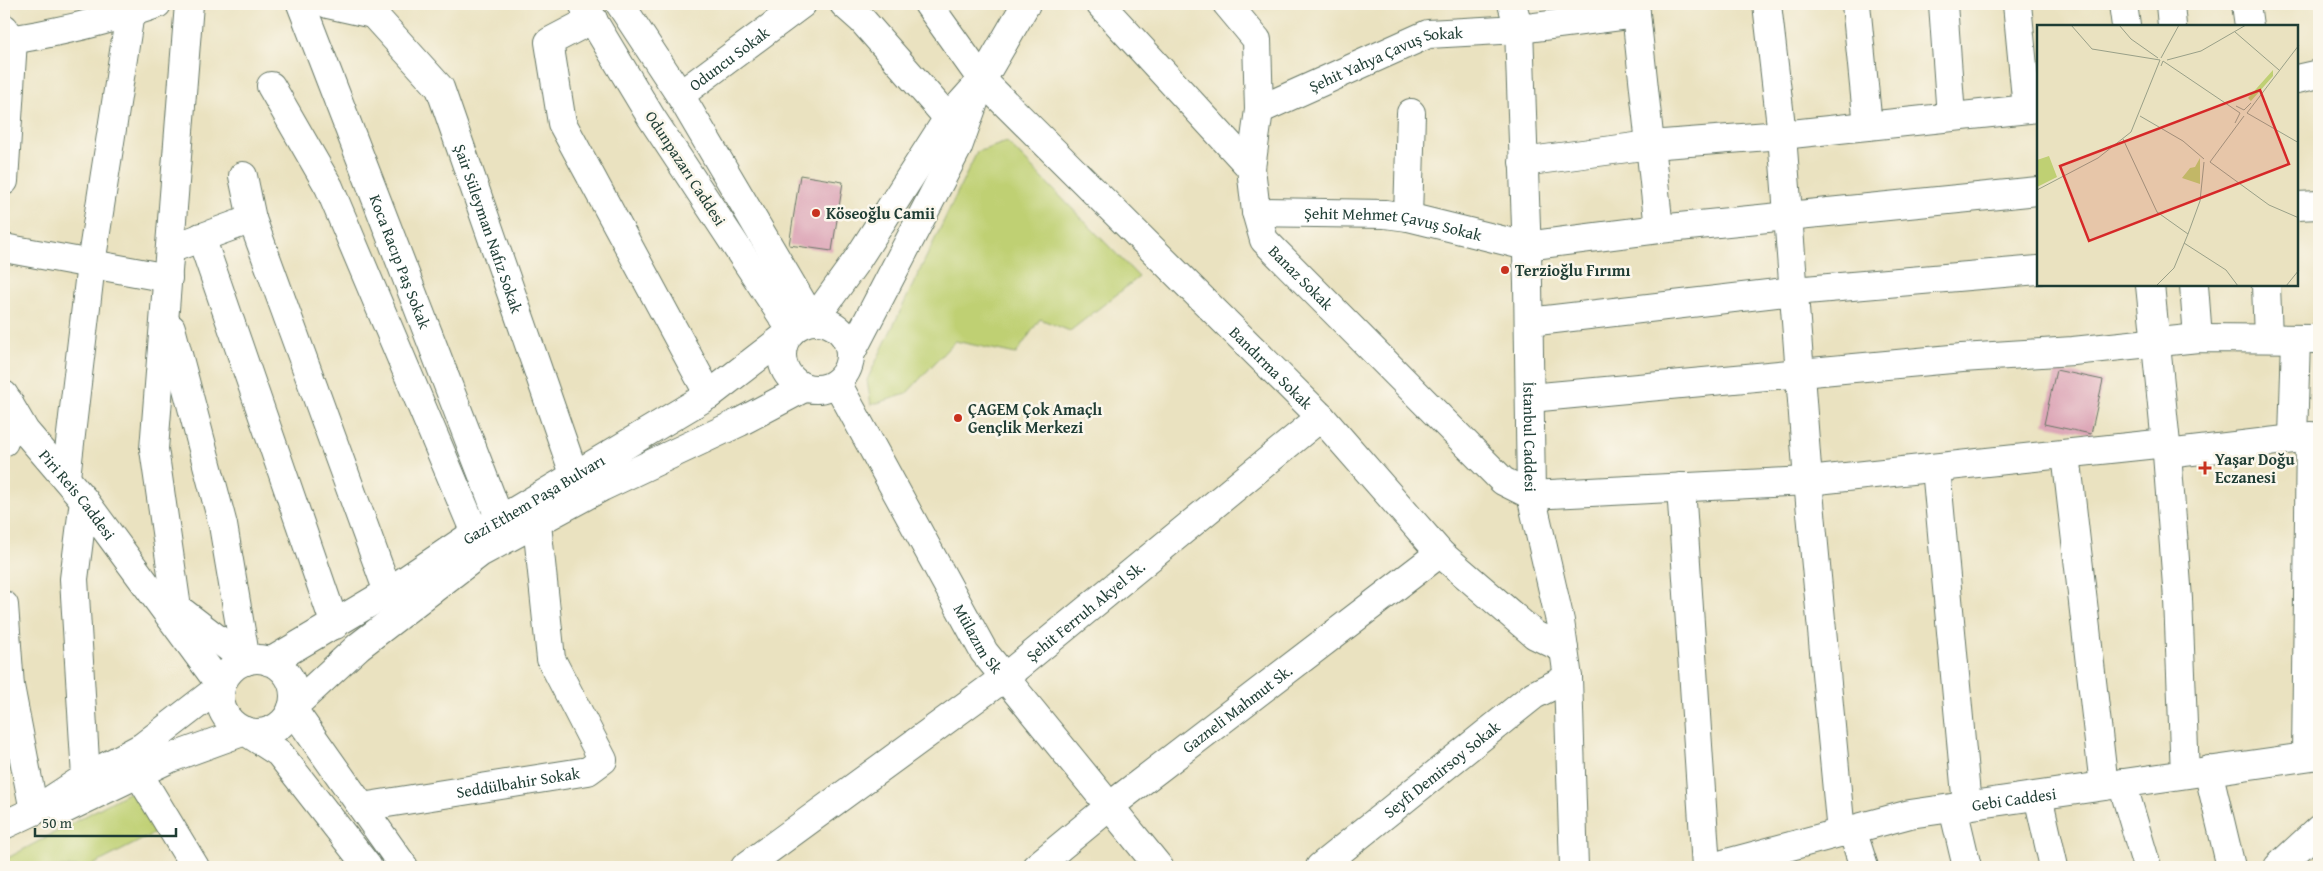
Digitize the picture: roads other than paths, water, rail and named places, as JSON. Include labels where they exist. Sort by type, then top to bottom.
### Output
[{"type":"street","points":[[4,181],[7,36],[52,34],[115,12],[157,4]]},
{"type":"street","points":[[177,608],[154,449],[189,4]]},
{"type":"street","name":"Koca Racıp Paş Sokak","points":[[301,4],[500,520]]},
{"type":"street","points":[[328,4],[372,9]]},
{"type":"street","name":"Odunpazarı Caddesi","points":[[620,4],[680,95],[803,326]]},
{"type":"street","name":"Oduncu Sokak","points":[[680,95],[802,4]]},
{"type":"street","points":[[844,4],[862,20],[948,118]]},
{"type":"street","name":"Bandırma Sokak","points":[[928,4],[982,80],[1321,417],[1440,553],[1535,636],[1564,649]]},
{"type":"street","name":"Gazi Ethem Paşa Bulvarı","points":[[851,353],[958,147],[982,80],[1026,4]]},
{"type":"street","points":[[1100,4],[1251,168]]},
{"type":"street","name":"Banaz Sokak","points":[[1227,4],[1258,40],[1259,110],[1251,168],[1256,212],[1264,240],[1503,481],[1531,495]]},
{"type":"street","points":[[1768,4],[1782,135],[1808,481],[1847,831],[1864,867]]},
{"type":"street","points":[[1856,4],[1868,126]]},
{"type":"street","points":[[1943,4],[1951,117]]},
{"type":"street","points":[[1523,162],[1650,145],[1782,135],[2032,108],[2017,4]]},
{"type":"street","points":[[2123,4],[2126,25]]},
{"type":"street","points":[[2170,4],[2172,25]]},
{"type":"street","points":[[2246,4],[2249,25]]},
{"type":"street","name":"Şair Süleyman Nafız Sokak","points":[[372,9],[440,88],[574,474]]},
{"type":"street","points":[[1635,9],[1659,229]]},
{"type":"street","name":"Şehit Yahya Çavuş Sokak","points":[[1259,110],[1428,34],[1515,16],[1635,9]]},
{"type":"street","points":[[66,477],[91,264],[115,12]]},
{"type":"street","points":[[588,12],[548,42],[562,122],[708,395]]},
{"type":"street","name":"Odunpazarı Caddesi","points":[[588,12],[651,117],[803,326]]},
{"type":"street","name":"İstanbul Caddesi","points":[[1515,16],[1526,246],[1531,495],[1560,621],[1568,678],[1574,867]]},
{"type":"street","points":[[2298,79],[2319,74]]},
{"type":"street","name":"Gazi Ethem Paşa Bulvarı","points":[[258,661],[335,625],[388,592],[475,533],[500,520],[708,395],[803,326],[857,260],[948,118],[982,80]]},
{"type":"street","points":[[271,86],[329,187],[475,533]]},
{"type":"street","points":[[1408,217],[1411,113]]},
{"type":"street","points":[[243,176],[252,219],[388,592]]},
{"type":"street","points":[[1526,246],[1659,229],[2037,192]]},
{"type":"street","points":[[2298,206],[2319,205]]},
{"type":"street","name":"Şehit Mehmet Çavuş Sokak","points":[[1256,212],[1385,214],[1408,217],[1526,246]]},
{"type":"street","points":[[170,249],[252,219]]},
{"type":"street","points":[[202,237],[335,625]]},
{"type":"street","points":[[4,248],[168,278]]},
{"type":"street","points":[[1528,322],[1794,291],[2037,270]]},
{"type":"street","points":[[2150,286],[2178,599],[2197,772],[2231,867]]},
{"type":"street","points":[[2194,286],[2198,338]]},
{"type":"street","points":[[2266,286],[2268,338]]},
{"type":"street","points":[[166,306],[258,661]]},
{"type":"street","points":[[824,322],[838,329],[848,342],[851,353],[850,364],[845,374],[837,383],[827,388],[816,390],[804,388],[794,382],[782,363],[782,351],[785,340],[803,326],[824,322]]},
{"type":"street","points":[[1530,398],[2198,338],[2308,339],[2313,755]]},
{"type":"street","name":"Mülazım Sk","points":[[837,383],[984,652],[1159,867]]},
{"type":"street","name":"Gazi Ethem Paşa Bulvarı","points":[[292,708],[359,646],[480,553],[537,524],[602,487],[740,422],[804,388]]},
{"type":"street","points":[[4,442],[6,399]]},
{"type":"street","name":"Piri Reis Caddesi","points":[[6,399],[25,431],[84,500],[221,686]]},
{"type":"street","name":"Şehit Ferruh Akyel Sk.","points":[[745,867],[1005,677],[1321,417]]},
{"type":"street","points":[[1531,495],[1808,481],[2066,454],[2308,437]]},
{"type":"street","points":[[2066,454],[2113,784],[2147,867]]},
{"type":"street","points":[[1936,468],[1966,867]]},
{"type":"street","points":[[1681,488],[1706,867]]},
{"type":"street","points":[[84,500],[74,579],[86,777]]},
{"type":"street","name":"Seddülbahir Sokak","points":[[362,807],[588,770],[602,760],[551,659],[537,524]]},
{"type":"street","name":"Gazneli Mahmut Sk.","points":[[1036,867],[1110,806],[1440,553]]},
{"type":"street","name":"Piri Reis Caddesi","points":[[152,591],[258,661]]},
{"type":"street","points":[[4,605],[10,686],[34,811]]},
{"type":"street","points":[[4,839],[138,773],[245,731],[256,733],[268,732],[278,726],[287,718],[292,708],[292,686],[280,668],[258,661],[235,666],[226,674],[221,686],[220,697],[222,708],[227,718],[235,726],[245,731],[279,753],[368,867]]},
{"type":"street","name":"Seyfi Demirsoy Sokak","points":[[1320,867],[1534,694],[1568,678]]},
{"type":"street","points":[[4,825],[34,811],[86,777],[142,747],[221,686]]},
{"type":"street","points":[[292,708],[404,867]]},
{"type":"street","name":"Gebi Caddesi","points":[[1712,867],[1761,861],[1847,831],[1910,814],[2313,755]]},
{"type":"street","points":[[138,773],[195,867]]},
{"type":"street","points":[[2038,796],[2054,867]]},
{"type":"street","points":[[2278,867],[2319,829]]},
{"type":"place","name":"Köseoğlu Camii","points":[[816,213]]},
{"type":"place","name":"Terzioğlu Fırımı","points":[[1505,270]]},
{"type":"place","name":"ÇAGEM Çok Amaçlı Gençlik Merkezi","points":[[958,418]]},
{"type":"place","name":"Yaşar Doğu Eczanesi","points":[[2205,468]]}]
